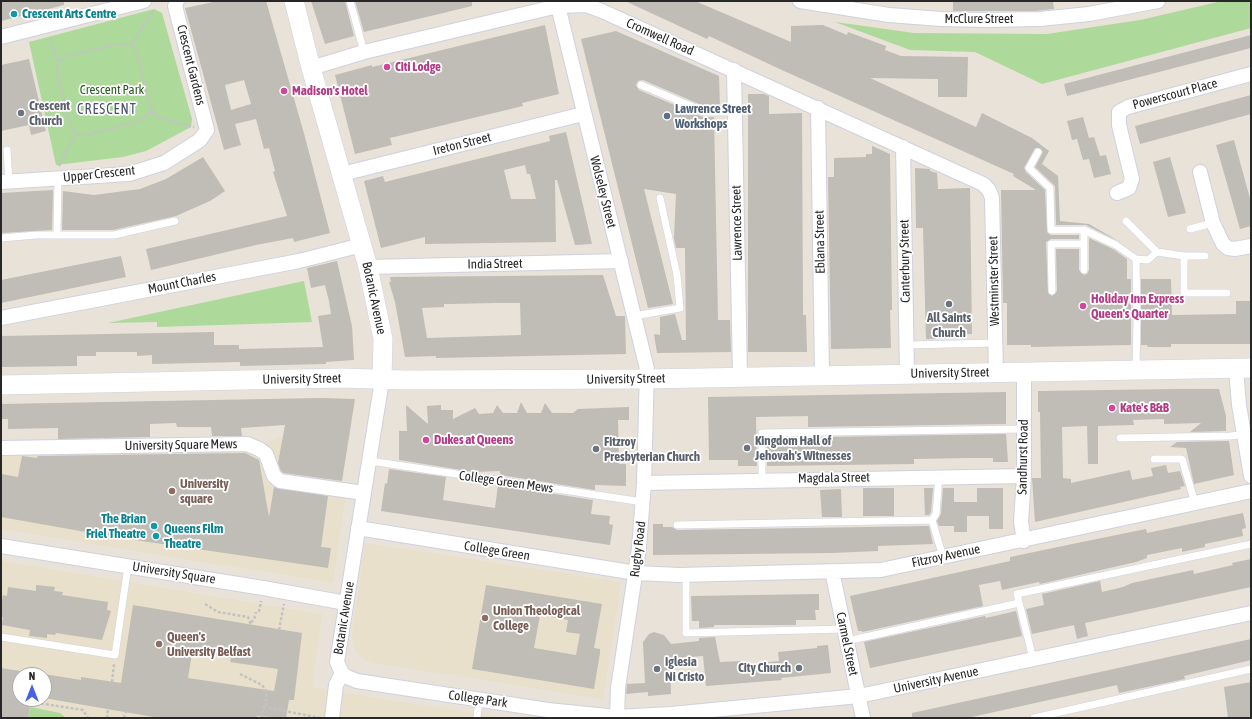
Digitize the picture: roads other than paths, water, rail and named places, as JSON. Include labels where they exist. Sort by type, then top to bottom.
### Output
[{"type":"street","name":"Botanic Avenue","points":[[294,1],[311,68],[362,244],[383,338],[382,380],[337,662],[342,673]]},
{"type":"street","name":"McClure Street","points":[[800,1],[889,15],[941,19],[985,20],[1040,19],[1089,14],[1158,1]]},
{"type":"street","name":"Crescent Gardens","points":[[173,3],[207,130]]},
{"type":"street","points":[[1,37],[46,26],[149,5]]},
{"type":"street","name":"Cromwell Road","points":[[311,68],[364,52],[558,6],[586,5],[602,10],[903,147],[983,184],[989,190]]},
{"type":"street","name":"Wolseley Street","points":[[558,6],[583,114],[647,369],[646,379]]},
{"type":"street","name":"Lawrence Street","points":[[734,70],[740,376]]},
{"type":"street","name":"Powerscourt Place","points":[[1117,193],[1129,188],[1132,179],[1119,125],[1119,112],[1128,107],[1251,74]]},
{"type":"street","name":"Eblana Street","points":[[818,108],[822,375]]},
{"type":"street","name":"Ireton Street","points":[[342,174],[583,114]]},
{"type":"street","name":"Upper Crescent","points":[[5,182],[129,174],[164,163],[200,140],[207,130]]},
{"type":"street","name":"Canterbury Street","points":[[903,147],[907,374]]},
{"type":"street","points":[[1200,172],[1213,223],[1223,244],[1228,248],[1235,250],[1251,246]]},
{"type":"street","name":"Westminster Street","points":[[989,190],[992,198],[996,373]]},
{"type":"street","name":"Mount Charles","points":[[1,318],[299,260],[362,244]]},
{"type":"street","name":"India Street","points":[[368,267],[621,261]]},
{"type":"street","points":[[1244,369],[1251,476]]},
{"type":"street","name":"University Street","points":[[1,385],[342,378],[382,380],[646,379],[740,376],[1244,369]]},
{"type":"street","name":"Sandhurst Road","points":[[1024,372],[1024,476],[1021,522],[1024,540]]},
{"type":"street","name":"Rugby Road","points":[[617,718],[618,688],[636,572],[643,502],[646,379]]},
{"type":"street","name":"University Square Mews","points":[[1,448],[247,444],[266,454],[274,476],[280,481],[364,492]]},
{"type":"street","name":"Magdala Street","points":[[644,483],[762,479],[1024,476]]},
{"type":"street","name":"Fitzroy Avenue","points":[[636,572],[686,575],[881,570],[1251,491]]},
{"type":"street","name":"College Green","points":[[358,528],[636,572]]},
{"type":"street","name":"University Square","points":[[1,546],[263,588],[346,603]]},
{"type":"street","name":"Carmel Street","points":[[832,571],[863,718]]},
{"type":"street","name":"University Avenue","points":[[617,718],[671,716],[859,696],[1251,613]]},
{"type":"street","points":[[332,718],[336,685],[342,673]]},
{"type":"street","name":"College Park","points":[[342,673],[357,681],[479,699],[548,714],[617,718]]},
{"type":"lane","points":[[350,1],[364,52]]},
{"type":"lane","points":[[641,85],[705,112],[735,112]]},
{"type":"lane","points":[[5,182],[7,150]]},
{"type":"lane","points":[[1038,152],[1029,168],[1050,188],[1051,230],[1084,230],[1116,245],[1136,259],[1148,260],[1157,252]]},
{"type":"lane","points":[[57,235],[58,178]]},
{"type":"lane","points":[[634,316],[680,308],[677,275],[660,198]]},
{"type":"lane","points":[[1,238],[57,235],[114,235],[175,221]]},
{"type":"lane","points":[[1126,221],[1157,252],[1184,256],[1205,256]]},
{"type":"lane","points":[[1190,229],[1213,223]]},
{"type":"lane","points":[[1084,230],[1084,270]]},
{"type":"lane","points":[[1052,290],[1051,241],[1084,244]]},
{"type":"lane","points":[[1184,256],[1184,293],[1227,292]]},
{"type":"lane","points":[[1136,259],[1136,370]]},
{"type":"lane","points":[[907,345],[995,343]]},
{"type":"lane","points":[[762,479],[762,433],[1024,429]]},
{"type":"lane","points":[[1120,438],[1248,434]]},
{"type":"lane","points":[[1154,459],[1182,459],[1195,503]]},
{"type":"lane","name":"College Green Mews","points":[[370,461],[643,502]]},
{"type":"lane","points":[[932,520],[936,514],[940,476]]},
{"type":"lane","points":[[677,525],[932,520]]},
{"type":"lane","points":[[932,520],[943,557]]},
{"type":"lane","points":[[1033,659],[1017,594],[1251,544]]},
{"type":"lane","points":[[1,637],[115,656],[128,566]]},
{"type":"lane","points":[[686,575],[686,633],[846,635],[1019,603]]},
{"type":"lane","points":[[1034,718],[1251,670]]},
{"type":"lane","points":[[477,718],[479,699]]},
{"type":"place","name":"Crescent Arts Centre","points":[[14,14]]},
{"type":"place","name":"Citi Lodge","points":[[387,67]]},
{"type":"place","name":"Madison's Hotel","points":[[284,91]]},
{"type":"place","name":"Crescent Church","points":[[21,113]]},
{"type":"place","name":"Lawrence Street Workshops","points":[[667,116]]},
{"type":"place","name":"All Saints Church","points":[[949,304]]},
{"type":"place","name":"Holiday Inn Express Queen's Quarter","points":[[1083,306]]},
{"type":"place","name":"Kate's B&B","points":[[1112,408]]},
{"type":"place","name":"Dukes at Queens","points":[[426,440]]},
{"type":"place","name":"Kingdom Hall of Jehovah's Witnesses","points":[[747,448]]},
{"type":"place","name":"Fitzroy Presbyterian Church","points":[[596,449]]},
{"type":"place","name":"University square","points":[[172,491]]},
{"type":"place","name":"The Brian Friel Theatre","points":[[154,526]]},
{"type":"place","name":"Queens Film Theatre","points":[[156,536]]},
{"type":"place","name":"Union Theological College","points":[[485,618]]},
{"type":"place","name":"Queen's University Belfast","points":[[159,644]]},
{"type":"place","name":"City Church","points":[[799,668]]},
{"type":"place","name":"Iglesia Ni Cristo","points":[[657,669]]},
{"type":"district","name":"CRESCENT","points":[[107,110]]},
{"type":"park label","name":"Crescent Park","points":[[112,90]]}]
